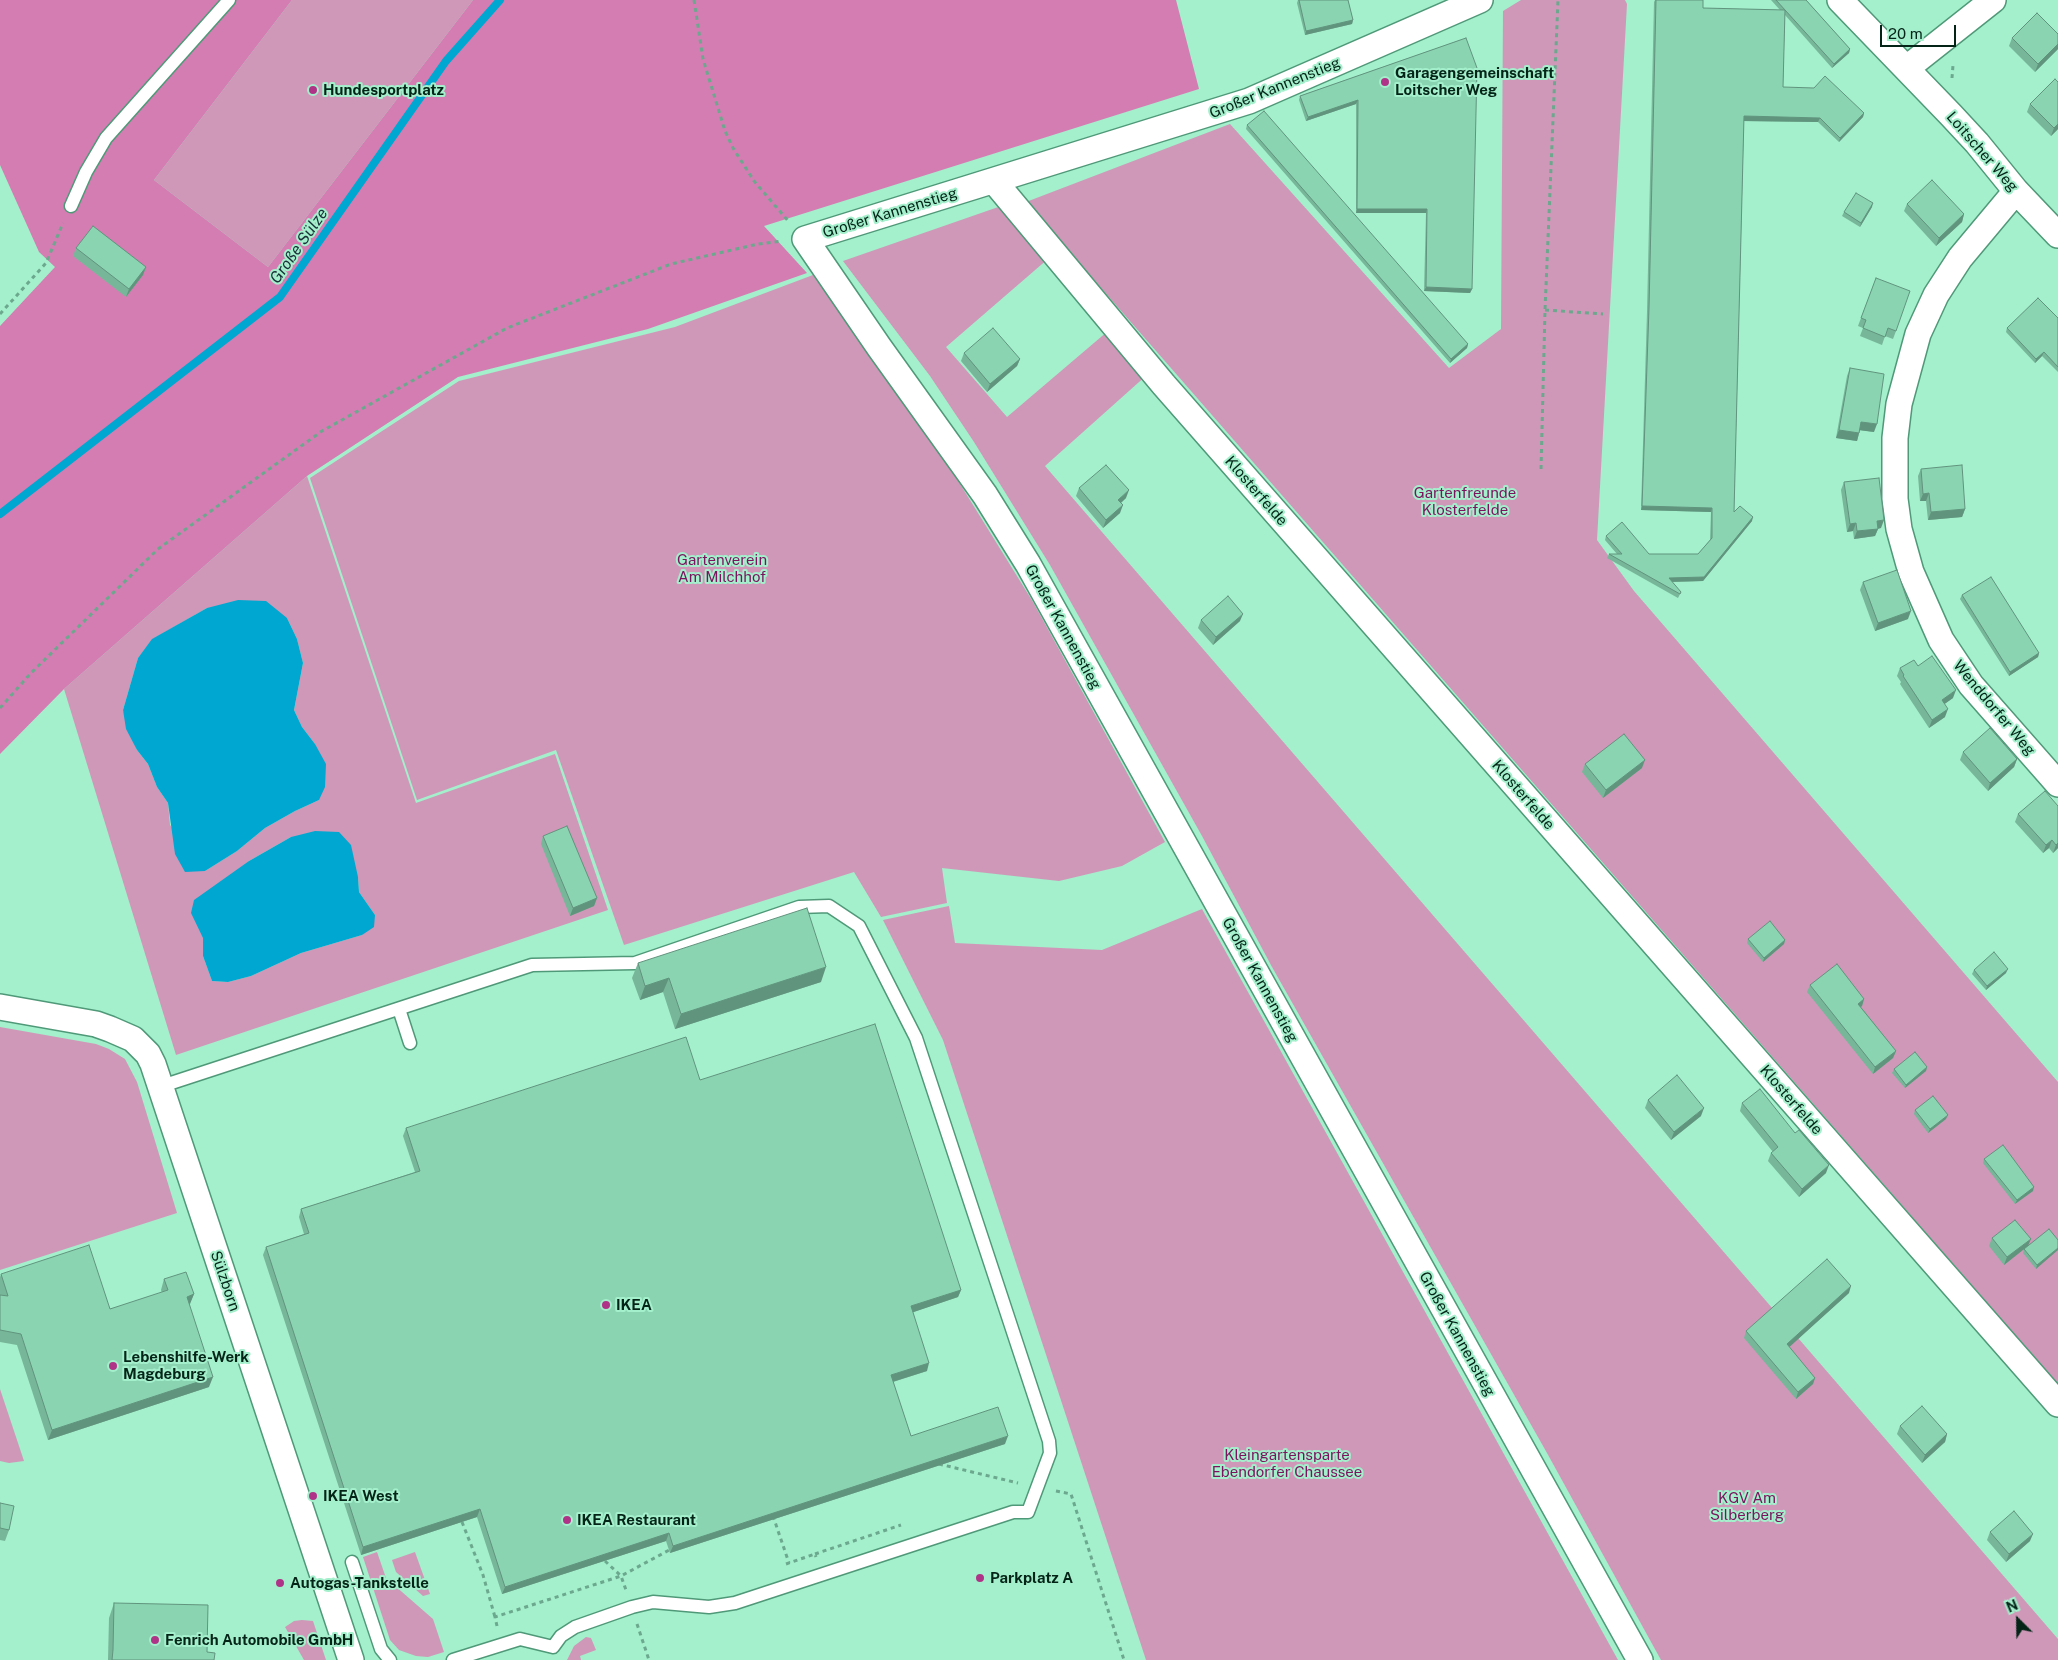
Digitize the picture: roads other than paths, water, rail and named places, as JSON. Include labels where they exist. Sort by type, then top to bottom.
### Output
[{"type":"street","name":"Großer Kannenstieg","points":[[1480,0],[1249,102],[805,239],[879,347],[985,495],[1028,564],[1640,1660]]},
{"type":"street","name":"Loitscher Weg","points":[[1840,0],[1977,143],[2016,191],[2058,235]]},
{"type":"street","points":[[1907,68],[1993,0]]},
{"type":"street","name":"Klosterfelde","points":[[994,181],[1164,385],[2058,1404]]},
{"type":"street","name":"Wenddorfer Weg","points":[[2016,191],[1960,258],[1936,295],[1918,334],[1899,404],[1894,438],[1895,499],[1904,551],[1910,572],[1940,640],[1971,685],[2058,784]]},
{"type":"street","name":"Sülzborn","points":[[0,1007],[96,1024],[133,1039],[148,1054],[162,1086],[351,1660]]},
{"type":"lane","points":[[71,206],[86,172],[106,138],[229,0]]},
{"type":"lane","points":[[162,1086],[532,965],[635,963],[799,907],[829,906],[859,926],[916,1038],[1049,1441],[1050,1453],[1028,1512],[1013,1512],[735,1602],[709,1607],[653,1602],[632,1607],[575,1627],[561,1636],[553,1647],[520,1639],[453,1660]]},
{"type":"lane","points":[[399,1008],[410,1043]]},
{"type":"lane","points":[[352,1562],[381,1649],[390,1660]]},
{"type":"water","points":[[238,600],[266,601],[287,618],[297,639],[303,663],[294,710],[302,727],[315,744],[326,764],[325,787],[319,800],[265,828],[237,851],[205,871],[185,872],[175,854],[168,803],[157,787],[148,764],[137,750],[126,729],[123,710],[138,658],[152,639],[207,608]]},
{"type":"water","points":[[315,831],[339,832],[351,845],[358,877],[359,892],[375,915],[374,927],[362,935],[301,953],[251,976],[228,982],[212,981],[203,956],[203,938],[191,913],[194,900],[249,861],[291,837]]},
{"type":"waterway","name":"Große Sülze","points":[[0,514],[280,297],[446,61],[500,0]]},
{"type":"place","name":"Garagengemeinschaft Loitscher Weg","points":[[1385,82]]},
{"type":"place","name":"Hundesportplatz","points":[[313,90]]},
{"type":"place","name":"IKEA","points":[[606,1305]]},
{"type":"place","name":"Lebenshilfe-Werk Magdeburg","points":[[113,1366]]},
{"type":"place","name":"IKEA West","points":[[313,1496]]},
{"type":"place","name":"IKEA Restaurant","points":[[567,1520]]},
{"type":"place","name":"Parkplatz A","points":[[980,1578]]},
{"type":"place","name":"Autogas-Tankstelle","points":[[280,1583]]},
{"type":"place","name":"Fenrich Automobile GmbH","points":[[155,1640]]},
{"type":"park label","name":"Gartenfreunde Klosterfelde","points":[[1465,502]]},
{"type":"park label","name":"Gartenverein Am Milchhof","points":[[722,568]]},
{"type":"park label","name":"Kleingartensparte Ebendorfer Chaussee","points":[[1287,1464]]},
{"type":"park label","name":"KGV Am Silberberg","points":[[1747,1506]]}]
